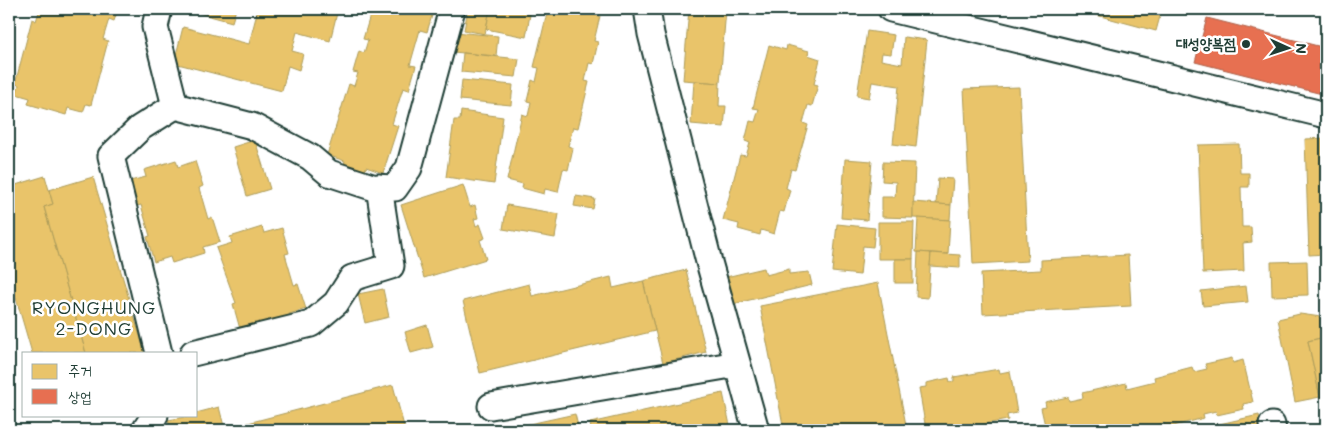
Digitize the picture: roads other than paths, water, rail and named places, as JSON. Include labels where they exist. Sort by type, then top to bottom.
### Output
[{"type":"street","points":[[158,9],[155,28],[175,106]]},
{"type":"street","points":[[159,352],[111,156],[140,128],[175,106],[252,126],[310,157],[329,173],[372,187],[395,188],[409,168],[452,9]]},
{"type":"street","points":[[647,9],[651,34],[709,262],[756,430]]},
{"type":"street","points":[[891,9],[1326,115]]},
{"type":"street","points":[[197,352],[311,324],[336,304],[352,278],[392,266],[379,187]]},
{"type":"street","points":[[491,406],[737,364]]},
{"type":"street","points":[[145,430],[154,416]]},
{"type":"place","name":"대성양복점","points":[[1246,44]]},
{"type":"district","name":"RYONGHUNG 2-DONG","points":[[94,318]]}]
